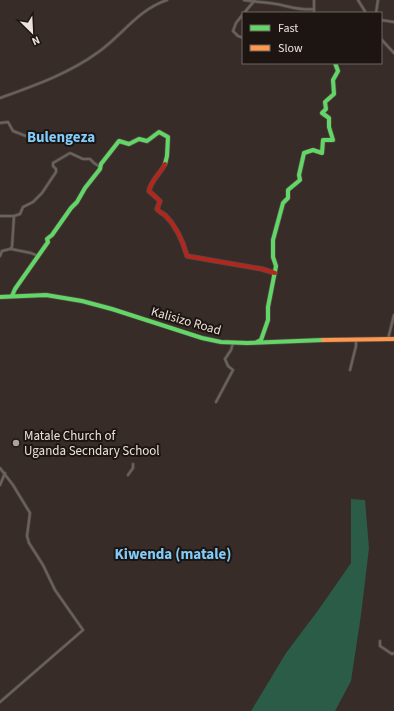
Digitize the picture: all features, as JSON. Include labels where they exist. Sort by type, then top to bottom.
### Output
[{"type":"street","points":[[0,98],[34,86],[78,65],[106,47],[145,10],[167,0]]},
{"type":"street","points":[[244,0],[276,4],[304,10],[314,9],[314,0]]},
{"type":"street","points":[[358,0],[365,12]]},
{"type":"street","points":[[376,12],[378,0]]},
{"type":"street","points":[[245,12],[254,1]]},
{"type":"street","points":[[242,16],[236,23],[234,31],[238,36],[242,38]]},
{"type":"street","points":[[382,21],[394,22]]},
{"type":"street","points":[[382,40],[394,53]]},
{"type":"street","points":[[256,343],[262,340],[268,320],[268,307],[276,273],[276,266],[273,258],[273,240],[283,203],[288,198],[288,190],[300,180],[299,175],[304,153],[313,150],[322,153],[322,140],[333,140],[329,127],[329,118],[322,113],[326,110],[325,102],[334,94],[334,80],[338,71],[335,64]]},
{"type":"street","points":[[0,123],[8,122],[13,132],[26,136]]},
{"type":"street","points":[[12,296],[15,289],[48,242],[47,238],[52,235],[77,202],[100,169],[100,166],[120,141],[129,144],[139,139],[145,141],[149,140],[157,133],[166,134],[168,137],[167,161],[162,171],[150,185],[149,191],[160,201],[157,209],[158,211],[166,217],[180,235],[187,256],[266,269],[276,273]]},
{"type":"street","points":[[0,216],[14,216],[20,214],[23,207],[33,202],[42,193],[56,172],[53,163],[70,153],[83,159],[90,159],[100,166]]},
{"type":"street","points":[[10,249],[13,243],[14,216]]},
{"type":"street","points":[[0,256],[2,251],[10,249],[31,253],[38,256]]},
{"type":"street","name":"Kalisizo Road","points":[[0,297],[46,296],[77,300],[112,309],[202,338],[233,343],[294,340],[394,339]]},
{"type":"street","points":[[388,339],[394,315]]},
{"type":"street","points":[[350,370],[356,340]]},
{"type":"street","points":[[216,402],[233,370],[228,366],[225,359],[231,350],[233,343]]},
{"type":"street","points":[[128,475],[133,468],[133,464]]},
{"type":"street","points":[[0,468],[13,485],[30,513],[27,536],[28,543],[43,565],[55,590],[83,630],[0,702]]},
{"type":"street","points":[[0,485],[4,473]]},
{"type":"street","points":[[380,641],[380,646],[392,654],[394,653]]},
{"type":"green space","points":[[351,499],[365,500],[369,548],[351,681],[335,711],[251,711],[286,653],[351,563]]},
{"type":"traffic: fast","points":[[257,342],[261,340],[268,320],[268,307],[276,266],[273,257],[273,240],[283,203],[288,198],[288,190],[300,180],[299,175],[304,153],[313,150],[322,153],[323,140],[333,140],[329,127],[329,118],[322,113],[326,109],[325,102],[334,94],[333,80],[338,71],[335,64]]},
{"type":"traffic: fast","points":[[12,296],[15,289],[48,242],[47,239],[52,235],[77,202],[85,188],[100,169],[101,164],[119,141],[129,144],[139,139],[147,141],[159,132],[168,137],[165,164]]},
{"type":"traffic: fast","points":[[0,297],[46,295],[82,301],[202,338],[221,342],[247,343],[323,340]]},
{"type":"traffic: slow","points":[[323,340],[394,339]]},
{"type":"traffic: jam","points":[[165,164],[152,183],[149,191],[160,201],[157,209],[169,219],[176,229],[187,256],[262,269],[275,273]]},
{"type":"place","name":"Matale Church of Uganda Secndary School","points":[[16,443]]},
{"type":"district","name":"Bulengeza","points":[[61,137]]},
{"type":"district","name":"Kiwenda (matale)","points":[[173,554]]}]
